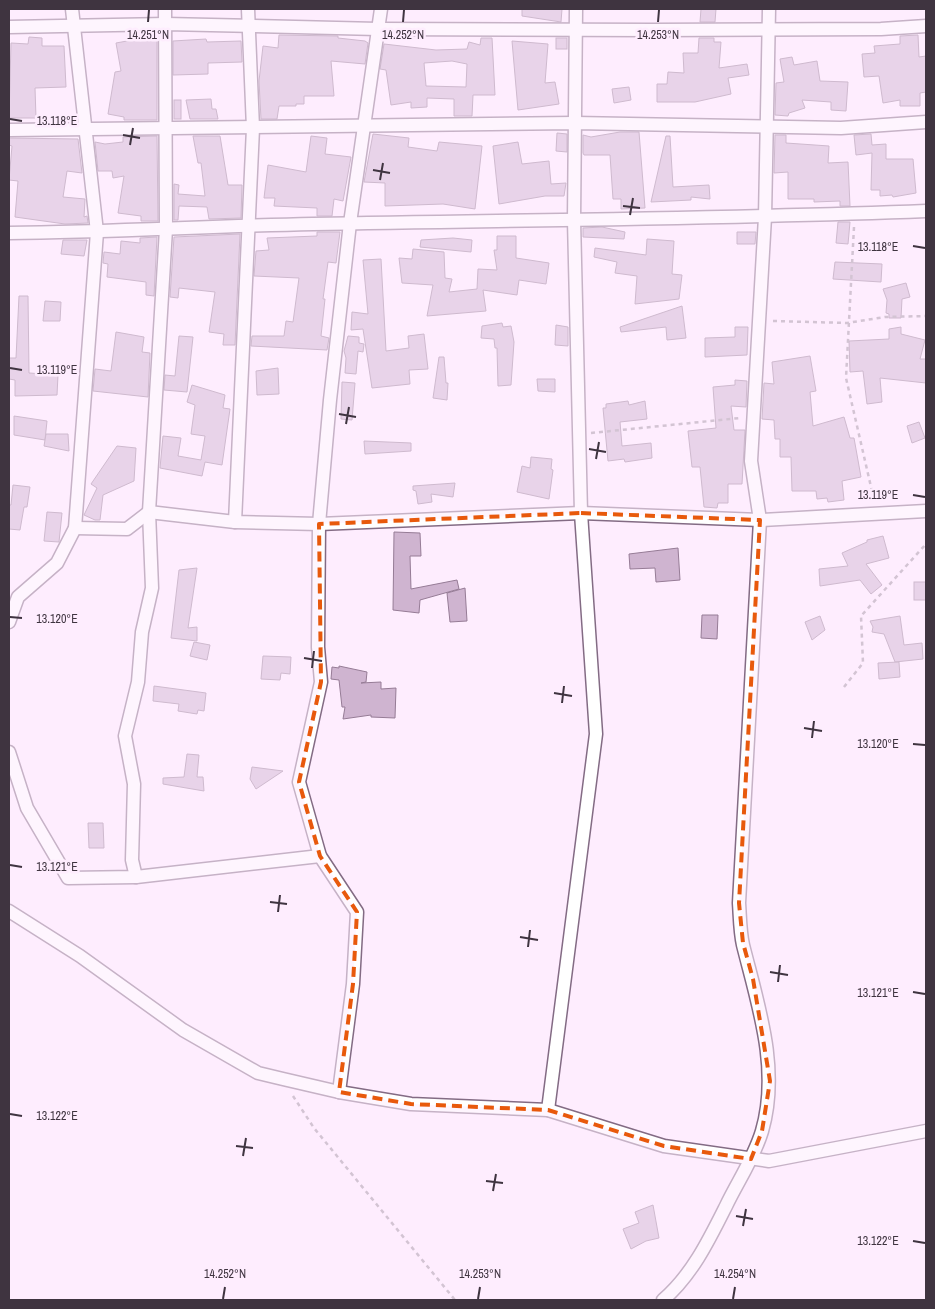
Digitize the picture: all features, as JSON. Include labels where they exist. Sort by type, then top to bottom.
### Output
[{"type":"street","points":[[9,622],[18,597],[57,563],[75,528],[97,232],[72,9]]},
{"type":"street","points":[[136,877],[132,860],[134,784],[125,736],[138,682],[142,632],[152,588],[149,512],[166,228],[164,127],[165,9]]},
{"type":"street","points":[[235,522],[253,128],[248,9]]},
{"type":"street","points":[[339,1092],[354,984],[357,912],[320,856],[300,782],[321,682],[318,647],[319,524],[330,400],[350,223],[381,9]]},
{"type":"street","points":[[548,1110],[596,734],[582,513],[574,220],[576,9]]},
{"type":"street","points":[[663,1300],[678,1288],[708,1243],[751,1159],[762,1131],[770,1081],[753,979],[743,943],[739,903],[760,520],[752,461],[765,217],[769,9]]},
{"type":"street","points":[[9,27],[166,24],[378,28],[881,29],[926,26]]},
{"type":"street","points":[[9,130],[575,123],[841,128],[926,122]]},
{"type":"street","points":[[9,233],[97,232],[250,225],[765,217],[926,211]]},
{"type":"street","points":[[75,528],[127,529],[149,512],[235,522],[319,524],[582,513],[760,520],[926,511]]},
{"type":"street","points":[[9,752],[27,808],[68,878],[136,877],[320,856]]},
{"type":"street","points":[[9,912],[80,956],[183,1030],[258,1072],[339,1092],[411,1104],[548,1110],[664,1146],[768,1162],[926,1131]]},
{"type":"path","points":[[855,214],[847,323],[846,378],[877,514]]},
{"type":"path","points":[[759,320],[847,323],[885,317],[926,316]]},
{"type":"path","points":[[580,434],[754,416]]},
{"type":"path","points":[[844,687],[863,664],[861,616],[926,544]]},
{"type":"path","points":[[283,1078],[314,1128],[455,1300]]},
{"type":"highlighted area","points":[[581,513],[760,520],[739,903],[743,943],[753,979],[770,1081],[762,1131],[751,1159],[664,1146],[548,1110],[411,1104],[339,1092],[353,984],[357,912],[320,856],[299,782],[321,682],[319,524]]},
{"type":"building","points":[[522,9],[562,9],[561,22],[522,16]]},
{"type":"building","points":[[701,9],[716,9],[715,22],[700,22]]},
{"type":"building","points":[[279,35],[338,36],[338,38],[365,41],[368,43],[365,64],[331,61],[334,96],[304,96],[304,104],[279,106],[277,119],[261,119],[259,81],[263,46],[278,48]]},
{"type":"building","points":[[918,35],[919,57],[926,56],[926,92],[920,93],[920,106],[900,106],[900,100],[883,103],[879,76],[864,77],[862,54],[875,53],[874,46],[900,44],[900,36]]},
{"type":"building","points":[[29,37],[42,38],[42,46],[64,46],[66,87],[35,88],[36,118],[9,118],[11,43],[28,44]]},
{"type":"building","points":[[481,38],[492,38],[495,95],[473,95],[472,116],[454,116],[454,99],[427,98],[427,107],[411,108],[411,102],[391,105],[386,70],[380,69],[384,44],[436,50],[467,49],[469,42],[480,45]],"holes":[[[452,61],[467,64],[466,87],[426,86],[424,63]]]},
{"type":"building","points":[[556,38],[567,38],[567,49],[556,49]]},
{"type":"building","points":[[699,38],[714,38],[714,42],[721,42],[719,68],[747,64],[749,75],[728,78],[731,94],[695,102],[657,102],[657,84],[667,84],[668,72],[684,73],[683,53],[698,53]]},
{"type":"building","points":[[138,39],[157,40],[157,120],[124,120],[124,117],[108,114],[115,72],[121,71],[116,43]]},
{"type":"building","points":[[206,39],[207,42],[241,41],[242,62],[208,63],[208,74],[173,75],[173,41]]},
{"type":"building","points":[[512,41],[548,44],[545,83],[555,82],[559,104],[518,110]]},
{"type":"building","points":[[792,57],[794,65],[817,61],[820,81],[848,82],[846,111],[831,110],[831,102],[802,100],[805,108],[789,113],[788,116],[775,115],[776,83],[784,82],[780,59]]},
{"type":"building","points":[[629,87],[631,100],[614,103],[612,89]]},
{"type":"building","points":[[211,99],[212,109],[216,109],[218,119],[190,119],[186,100]]},
{"type":"building","points":[[174,100],[181,100],[181,119],[174,119]]},
{"type":"building","points":[[620,132],[639,132],[645,208],[621,209],[621,199],[613,199],[610,155],[584,155],[583,153],[583,135],[591,137]]},
{"type":"building","points":[[557,133],[567,134],[567,152],[556,151]]},
{"type":"building","points":[[373,134],[409,138],[408,147],[437,151],[439,142],[482,146],[475,209],[443,204],[385,206],[385,183],[364,182]]},
{"type":"building","points":[[871,134],[872,145],[886,144],[886,159],[913,159],[916,193],[893,197],[892,195],[880,196],[880,190],[871,190],[872,153],[856,155],[854,135]]},
{"type":"building","points":[[775,135],[786,135],[786,143],[829,146],[828,163],[848,162],[850,206],[840,206],[840,201],[814,202],[814,199],[788,199],[788,172],[774,173]]},
{"type":"building","points":[[157,136],[158,221],[141,221],[141,216],[118,213],[124,176],[113,178],[112,171],[98,171],[95,142],[105,144],[123,142],[123,137]]},
{"type":"building","points":[[193,136],[220,136],[228,185],[242,185],[241,218],[209,219],[207,207],[179,206],[178,220],[174,220],[174,184],[179,185],[178,194],[205,196],[201,163],[198,163]]},
{"type":"building","points":[[311,136],[327,138],[325,154],[351,157],[343,201],[334,199],[332,216],[317,216],[317,208],[274,206],[275,198],[264,198],[268,165],[306,172]]},
{"type":"building","points":[[666,136],[670,136],[673,187],[709,185],[710,199],[691,197],[691,200],[651,202]]},
{"type":"building","points":[[9,138],[78,139],[82,173],[67,171],[63,197],[85,199],[84,217],[87,216],[88,223],[65,224],[15,217],[18,181],[9,180],[12,146],[9,145]]},
{"type":"building","points":[[518,142],[522,164],[549,161],[551,184],[566,183],[564,196],[545,196],[499,204],[493,146]]},
{"type":"building","points":[[838,222],[850,222],[848,244],[836,243]]},
{"type":"building","points":[[602,227],[625,232],[624,239],[583,237],[583,228]]},
{"type":"building","points":[[317,232],[340,232],[336,263],[328,262],[323,299],[325,299],[321,336],[329,338],[327,350],[251,346],[252,336],[284,336],[286,321],[293,322],[299,278],[254,276],[256,251],[269,250],[267,238],[317,236]]},
{"type":"building","points":[[737,232],[756,232],[755,244],[737,244]]},
{"type":"building","points":[[240,234],[235,345],[223,345],[224,334],[209,332],[215,292],[179,288],[178,298],[170,297],[174,237]]},
{"type":"building","points":[[497,236],[516,236],[516,258],[549,263],[546,284],[519,280],[517,295],[483,290],[486,311],[427,316],[433,285],[402,283],[399,258],[412,259],[413,249],[444,252],[445,278],[452,279],[449,292],[477,289],[478,269],[497,270],[494,250],[497,250]]},
{"type":"building","points":[[157,237],[154,296],[146,295],[146,282],[107,277],[108,264],[103,263],[104,252],[120,254],[121,241],[140,243],[140,238]]},
{"type":"building","points":[[453,238],[472,240],[471,252],[420,247],[421,240]]},
{"type":"building","points":[[647,239],[674,241],[672,274],[682,275],[679,299],[635,304],[637,276],[615,273],[617,262],[594,257],[595,248],[646,255]]},
{"type":"building","points":[[63,240],[87,240],[84,256],[61,254]]},
{"type":"building","points":[[381,259],[386,351],[409,348],[408,336],[424,334],[428,369],[409,370],[410,384],[372,388],[363,329],[351,330],[352,312],[368,314],[363,260]]},
{"type":"building","points":[[835,262],[882,264],[881,282],[833,279]]},
{"type":"building","points":[[906,283],[910,297],[902,299],[901,318],[889,318],[889,314],[886,313],[887,300],[883,289]]},
{"type":"building","points":[[19,296],[28,296],[29,373],[58,375],[57,395],[15,396],[15,380],[9,379],[9,358],[16,358]]},
{"type":"building","points":[[45,301],[61,302],[60,321],[43,321]]},
{"type":"building","points":[[682,306],[686,338],[667,340],[666,327],[621,332],[620,327]]},
{"type":"building","points":[[502,323],[503,327],[511,326],[514,342],[511,385],[498,386],[497,348],[495,348],[494,339],[481,338],[482,326]]},
{"type":"building","points":[[556,325],[568,327],[568,346],[555,345]]},
{"type":"building","points":[[735,327],[748,327],[747,355],[705,357],[705,338],[735,337]]},
{"type":"building","points":[[901,327],[901,334],[925,340],[920,359],[926,359],[926,383],[880,378],[882,402],[867,404],[863,371],[850,372],[849,341],[889,339],[889,329]]},
{"type":"building","points":[[116,332],[144,337],[142,352],[150,353],[148,397],[93,391],[95,369],[111,371]]},
{"type":"building","points":[[179,336],[193,337],[187,392],[164,390],[165,375],[175,376]]},
{"type":"building","points":[[348,336],[359,337],[359,343],[364,344],[363,352],[358,351],[356,374],[345,373],[346,358],[344,351]]},
{"type":"building","points":[[810,356],[816,391],[810,392],[813,426],[844,417],[850,438],[854,438],[861,477],[842,481],[844,500],[828,502],[827,498],[817,499],[816,491],[792,491],[791,457],[780,457],[780,439],[775,439],[774,420],[762,419],[764,383],[774,384],[772,362]]},
{"type":"building","points":[[439,357],[444,357],[446,383],[448,383],[447,400],[433,398]]},
{"type":"building","points":[[278,368],[279,394],[257,395],[256,371]]},
{"type":"building","points":[[537,379],[555,379],[555,392],[538,391]]},
{"type":"building","points":[[735,380],[747,381],[746,407],[731,406],[734,430],[745,430],[742,484],[728,484],[728,503],[718,503],[717,508],[704,507],[700,467],[692,467],[688,431],[716,428],[713,387],[735,385]]},
{"type":"building","points":[[342,382],[355,383],[352,420],[341,419]]},
{"type":"building","points":[[192,385],[225,395],[223,408],[230,409],[222,465],[205,462],[202,476],[160,468],[163,436],[181,438],[178,456],[201,460],[205,436],[191,434],[195,405],[187,402]]},
{"type":"building","points":[[628,401],[629,405],[645,401],[647,419],[620,422],[622,446],[651,443],[652,458],[625,462],[624,459],[608,461],[603,408],[606,408],[606,404]]},
{"type":"building","points":[[14,416],[47,421],[45,440],[14,435]]},
{"type":"building","points":[[919,422],[925,438],[912,443],[907,426]]},
{"type":"building","points":[[46,434],[68,434],[69,451],[44,446]]},
{"type":"building","points":[[364,441],[411,443],[411,451],[365,454]]},
{"type":"building","points":[[117,446],[136,448],[134,481],[103,495],[100,520],[95,520],[84,515],[97,488],[91,484]]},
{"type":"building","points":[[531,457],[552,459],[551,469],[553,470],[549,499],[517,492],[522,466],[530,468]]},
{"type":"building","points":[[455,483],[453,497],[431,494],[432,502],[418,504],[416,491],[413,490],[413,486]]},
{"type":"building","points":[[13,485],[30,487],[27,507],[24,507],[20,530],[9,529],[9,505],[11,505]]},
{"type":"building","points":[[47,512],[62,513],[59,542],[44,541]]},
{"type":"building","points":[[394,532],[420,533],[421,556],[410,556],[411,589],[457,580],[459,589],[420,600],[419,613],[393,610]]},
{"type":"building","points":[[883,536],[889,558],[866,564],[882,585],[871,594],[860,580],[820,586],[819,569],[848,566],[842,553],[867,542],[867,540]]},
{"type":"building","points":[[678,548],[680,580],[656,582],[655,568],[630,569],[629,554]]},
{"type":"building","points":[[197,568],[188,628],[197,627],[197,641],[171,638],[179,570]]},
{"type":"building","points":[[914,582],[926,582],[926,600],[914,600]]},
{"type":"building","points":[[465,588],[467,621],[450,622],[447,593]]},
{"type":"building","points":[[702,615],[718,615],[717,639],[701,638]]},
{"type":"building","points":[[820,616],[825,630],[812,640],[805,622]]},
{"type":"building","points":[[900,616],[904,645],[922,643],[923,659],[895,662],[884,634],[872,632],[873,627],[870,621]]},
{"type":"building","points":[[194,642],[210,645],[207,660],[190,656]]},
{"type":"building","points":[[263,656],[291,657],[290,674],[281,673],[280,680],[261,679]]},
{"type":"building","points":[[899,662],[900,677],[879,679],[878,663]]},
{"type":"building","points":[[339,666],[367,672],[366,682],[361,683],[381,682],[381,689],[396,688],[395,718],[371,717],[371,715],[343,719],[345,707],[342,707],[339,680],[331,679],[332,667],[339,668]]},
{"type":"building","points":[[154,686],[206,693],[204,711],[198,710],[197,714],[178,711],[179,704],[153,701]]},
{"type":"building","points":[[187,754],[199,755],[197,777],[203,777],[204,791],[163,784],[163,778],[184,777]]},
{"type":"building","points":[[252,767],[283,771],[256,789],[250,779]]},
{"type":"building","points":[[88,823],[103,823],[104,848],[89,848]]},
{"type":"building","points":[[653,1205],[659,1238],[646,1241],[631,1249],[623,1229],[639,1223],[635,1212]]}]
